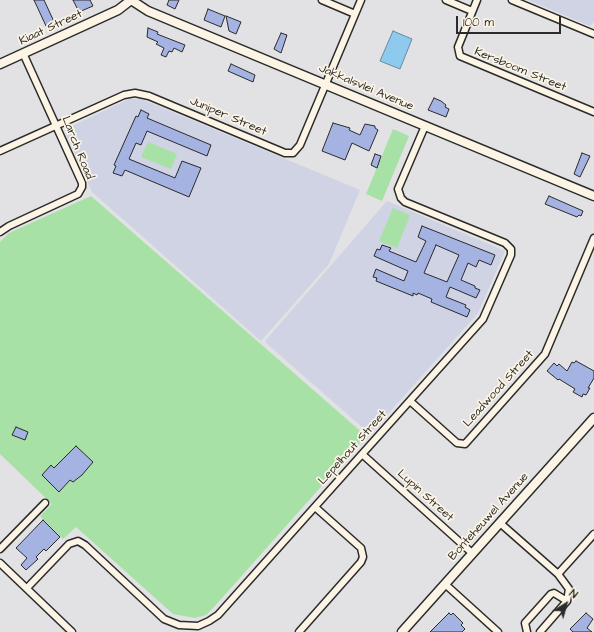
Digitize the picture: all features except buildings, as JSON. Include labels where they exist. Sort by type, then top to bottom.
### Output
[{"type":"street","name":"Kiaat Street","points":[[0,64],[118,10],[131,0]]},
{"type":"street","name":"Jakkalsvlei Avenue","points":[[131,0],[148,11],[594,196]]},
{"type":"street","points":[[322,0],[355,14]]},
{"type":"street","name":"Juniper Street","points":[[0,151],[124,95],[140,93],[290,154],[299,148],[361,0]]},
{"type":"street","points":[[446,0],[472,11]]},
{"type":"street","name":"Kersboom Street","points":[[477,0],[458,47],[459,54],[462,58],[594,112]]},
{"type":"street","points":[[512,0],[594,34]]},
{"type":"street","name":"Larch Road","points":[[0,232],[9,226],[78,194],[82,189],[82,183],[23,54]]},
{"type":"street","name":"Lepelhout Street","points":[[27,588],[69,544],[78,541],[86,545],[159,616],[179,625],[198,626],[209,621],[218,615],[410,401],[484,316],[511,252],[510,247],[505,243],[406,202],[398,193],[425,126]]},
{"type":"street","name":"Leadwood Street","points":[[410,401],[457,443],[465,444],[545,354],[594,238]]},
{"type":"street","name":"Bonteheuwel Avenue","points":[[402,632],[594,418]]},
{"type":"street","name":"Lupin Street","points":[[362,454],[472,553]]},
{"type":"street","points":[[0,549],[45,503]]},
{"type":"street","points":[[299,632],[361,562],[363,557],[361,548],[315,507]]},
{"type":"street","points":[[500,523],[558,574],[569,589],[568,601],[540,632]]},
{"type":"street","points":[[558,574],[594,534]]},
{"type":"street","points":[[0,563],[72,632]]},
{"type":"street","points":[[445,584],[498,632]]},
{"type":"street","points":[[527,632],[525,623],[551,594],[554,593],[568,601]]},
{"type":"shaded area","points":[[528,0],[594,0],[594,22],[590,26]]},
{"type":"shaded area","points":[[129,99],[141,99],[360,190],[329,264],[261,341],[92,192],[66,134],[68,128]]},
{"type":"shaded area","points":[[387,201],[505,251],[478,313],[370,434],[266,343],[266,340]]},
{"type":"green space","points":[[393,129],[409,136],[382,201],[366,194]]},
{"type":"green space","points":[[148,142],[177,154],[171,169],[141,157]]},
{"type":"green space","points":[[91,196],[366,436],[214,607],[206,615],[195,618],[173,614],[76,527],[63,539],[40,516],[52,504],[0,454],[0,242],[9,233]]},
{"type":"green space","points":[[393,208],[410,215],[397,248],[379,241]]},
{"type":"water","points":[[393,31],[412,39],[400,69],[380,61]]}]
